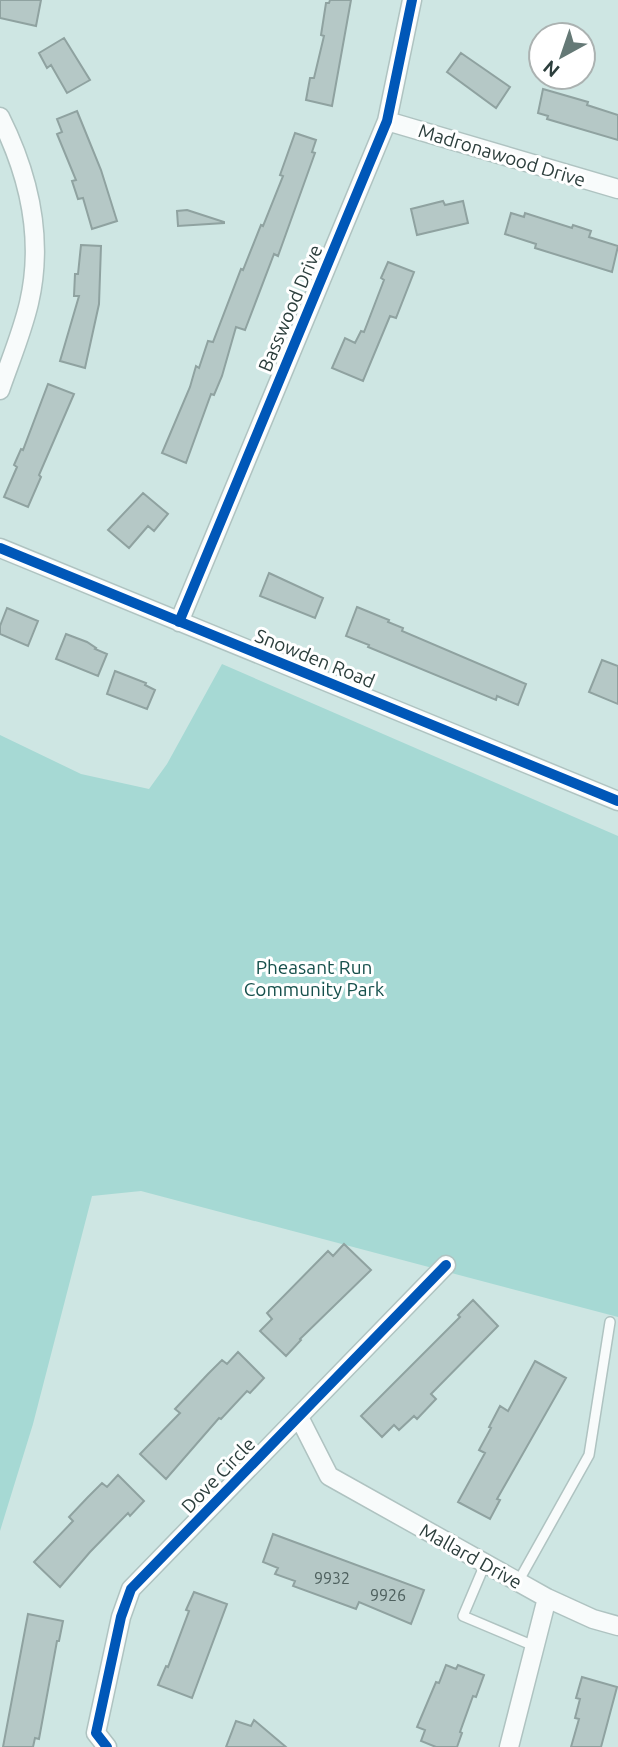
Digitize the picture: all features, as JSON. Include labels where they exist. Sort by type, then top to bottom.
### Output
[{"type":"street","name":"Basswood Drive","points":[[179,622],[387,121],[412,0]]},
{"type":"street","points":[[0,117],[16,149],[34,215],[35,252],[29,302],[0,390]]},
{"type":"street","name":"Madronawood Drive","points":[[387,121],[618,189]]},
{"type":"street","name":"Snowden Road","points":[[0,548],[618,801]]},
{"type":"street","name":"Dove Circle","points":[[107,1747],[96,1733],[121,1617],[131,1589],[446,1265]]},
{"type":"street","name":"Mallard Drive","points":[[299,1417],[329,1476],[547,1598],[593,1619],[618,1626]]},
{"type":"street","points":[[509,1747],[547,1598]]},
{"type":"lane","points":[[518,1582],[589,1455],[610,1322]]},
{"type":"lane","points":[[485,1564],[463,1616],[534,1646]]},
{"type":"green space","name":"Pheasant Run Community Park","points":[[222,664],[618,836],[618,1317],[141,1191],[92,1196],[33,1424],[0,1531],[0,735],[81,774],[149,789],[167,764]]},
{"type":"building","points":[[0,0],[41,0],[36,26],[0,18]]},
{"type":"building","points":[[330,0],[351,0],[332,106],[306,100],[310,78],[314,78],[324,36],[321,35],[326,3]]},
{"type":"building","points":[[64,38],[90,80],[67,93],[51,65],[47,68],[39,53]]},
{"type":"building","points":[[461,53],[510,87],[496,108],[447,72]]},
{"type":"building","points":[[543,91],[588,102],[587,105],[618,115],[618,140],[547,119],[548,116],[538,113]]},
{"type":"building","points":[[77,111],[101,170],[117,221],[92,229],[83,198],[78,199],[72,181],[76,180],[57,134],[62,132],[57,119]]},
{"type":"building","points":[[295,133],[316,140],[312,152],[315,153],[278,256],[274,254],[245,330],[236,327],[222,376],[214,395],[211,394],[186,463],[162,453],[196,366],[199,368],[208,341],[213,342],[241,269],[243,270],[261,225],[263,226],[283,176],[280,175]]},
{"type":"building","points":[[443,201],[445,205],[463,201],[468,223],[417,235],[411,209]]},
{"type":"building","points":[[187,210],[224,223],[178,226],[177,211]]},
{"type":"building","points":[[511,213],[524,217],[525,213],[572,228],[573,225],[591,231],[589,237],[618,246],[612,272],[535,248],[536,244],[505,234]]},
{"type":"building","points":[[81,245],[101,246],[99,304],[85,368],[60,361],[79,296],[74,296]]},
{"type":"building","points":[[388,262],[414,272],[396,318],[390,316],[363,381],[332,368],[345,338],[355,343],[361,331],[364,332]]},
{"type":"building","points":[[48,384],[74,394],[28,507],[4,497],[17,467],[14,465],[21,449],[23,450]]},
{"type":"building","points":[[143,493],[168,514],[154,531],[148,526],[129,548],[108,530]]},
{"type":"building","points":[[269,573],[323,598],[315,618],[260,596]]},
{"type":"building","points":[[357,607],[389,620],[388,622],[403,628],[402,631],[526,684],[518,705],[497,696],[496,700],[346,636]]},
{"type":"building","points":[[7,608],[38,621],[28,646],[0,634]]},
{"type":"building","points":[[66,634],[107,654],[98,676],[56,659]]},
{"type":"building","points":[[602,660],[618,666],[618,704],[589,692]]},
{"type":"building","points":[[115,671],[146,683],[145,685],[155,690],[147,709],[107,694]]},
{"type":"building","points":[[344,1244],[371,1270],[286,1356],[260,1331],[272,1319],[267,1313],[328,1251],[333,1256]]},
{"type":"building","points":[[473,1300],[498,1326],[431,1394],[436,1399],[417,1419],[414,1416],[399,1430],[394,1425],[382,1437],[361,1416],[460,1317],[458,1315]]},
{"type":"building","points":[[238,1352],[264,1378],[219,1418],[166,1479],[140,1454],[180,1413],[175,1409],[208,1374],[222,1360],[227,1364]]},
{"type":"building","points":[[535,1361],[566,1378],[497,1499],[500,1500],[490,1519],[458,1502],[485,1453],[479,1450],[500,1406],[508,1411]]},
{"type":"building","points":[[118,1475],[144,1501],[130,1516],[128,1513],[60,1587],[34,1562],[73,1521],[69,1517],[88,1497],[102,1483],[107,1487]]},
{"type":"building","points":[[273,1534],[424,1590],[411,1624],[359,1602],[356,1609],[293,1586],[295,1581],[275,1574],[278,1568],[263,1562]]},
{"type":"building","points":[[194,1592],[227,1604],[192,1698],[158,1685],[166,1666],[168,1667]]},
{"type":"building","points":[[28,1614],[63,1621],[39,1739],[35,1738],[33,1747],[3,1747]]},
{"type":"building","points":[[446,1665],[456,1669],[458,1665],[484,1675],[476,1697],[473,1696],[457,1747],[436,1747],[421,1741],[425,1730],[417,1727]]},
{"type":"building","points":[[582,1677],[617,1687],[601,1747],[571,1747],[579,1719],[575,1718],[580,1699],[576,1698]]},
{"type":"building","points":[[254,1720],[286,1747],[226,1747],[236,1721],[251,1726]]},
{"type":"cycle path","points":[[179,622],[387,121],[412,0]]},
{"type":"cycle path","points":[[0,548],[618,801]]},
{"type":"cycle path","points":[[107,1747],[96,1733],[121,1617],[131,1589],[446,1265]]}]
